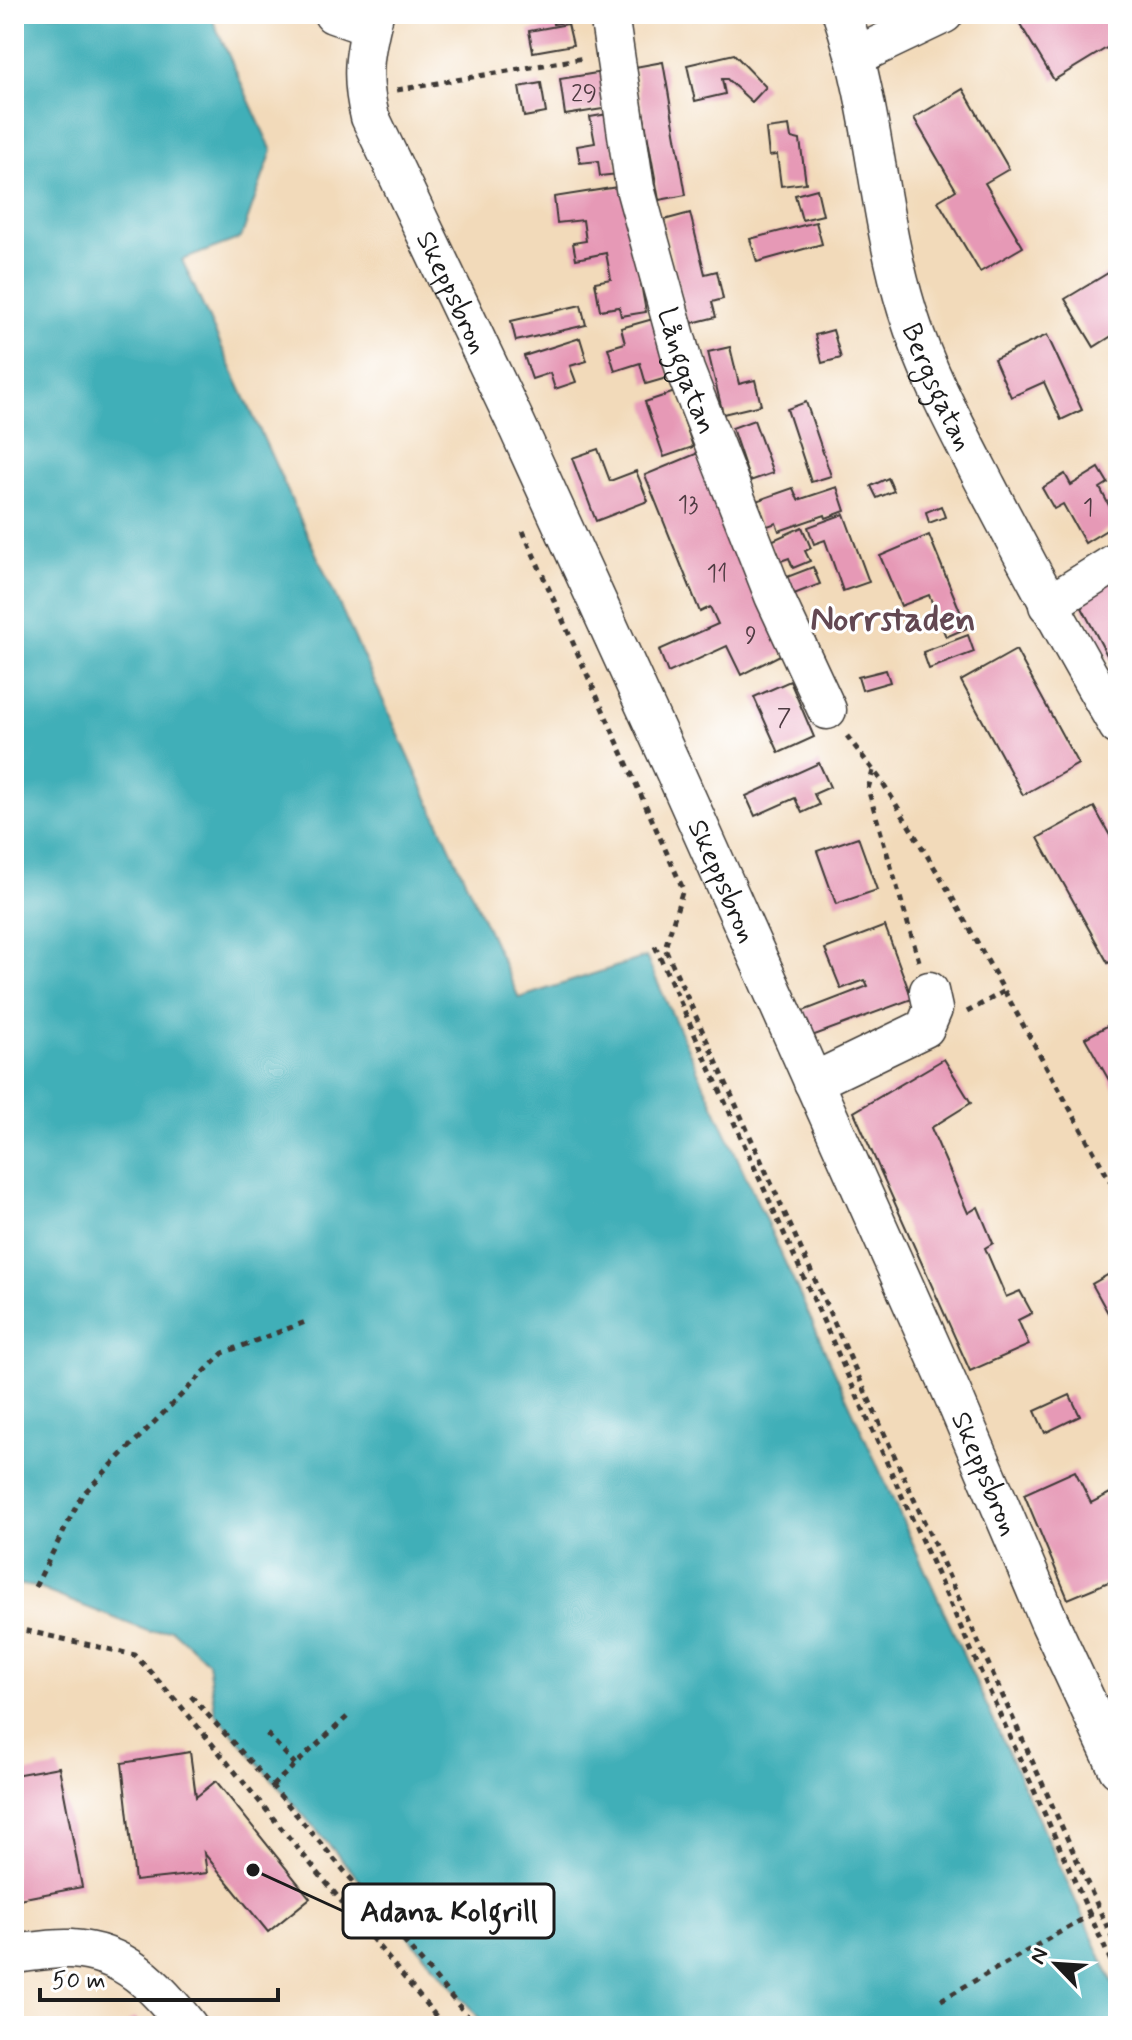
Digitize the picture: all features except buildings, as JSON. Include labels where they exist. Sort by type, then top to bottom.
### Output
[{"type":"street","name":"Skeppsbron","points":[[333,14],[372,21],[363,58],[363,89],[370,117],[545,488],[953,1395],[1049,1621],[1118,1769]]},
{"type":"street","name":"Långgatan","points":[[609,14],[635,188],[685,370],[774,596],[827,710]]},
{"type":"street","name":"Bergsgatan","points":[[842,14],[856,56],[881,207],[907,310],[934,385],[1048,605],[1118,726]]},
{"type":"street","points":[[856,56],[944,14]]},
{"type":"street","points":[[1048,605],[1118,561]]},
{"type":"street","points":[[813,1082],[925,1028],[933,1009],[929,991]]},
{"type":"street","points":[[14,1954],[68,1948],[100,1952],[123,1962],[162,1994],[188,2026]]},
{"type":"path","points":[[395,90],[614,54]]},
{"type":"path","points":[[522,529],[683,889],[665,948],[1118,1951]]},
{"type":"path","points":[[827,710],[873,770],[948,890],[1118,1195]]},
{"type":"path","points":[[873,770],[868,789],[929,991]]},
{"type":"path","points":[[655,946],[1118,1977]]},
{"type":"path","points":[[964,1013],[1005,991]]},
{"type":"path","points":[[35,1587],[82,1495],[223,1353],[308,1321]]},
{"type":"path","points":[[14,1628],[135,1655],[180,1705],[444,2026]]},
{"type":"path","points":[[191,1696],[272,1786],[476,2026]]},
{"type":"path","points":[[272,1786],[347,1717]]},
{"type":"path","points":[[267,1734],[295,1764]]},
{"type":"path","points":[[941,2000],[1090,1915]]},
{"type":"water","points":[[14,14],[210,14],[272,151],[241,238],[182,260],[519,998],[646,957],[1118,1994],[1118,2026],[486,2026],[215,1713],[208,1662],[171,1629],[150,1632],[35,1587],[14,1584]]},
{"type":"place","name":"Adana Kolgrill","points":[[253,1870]]},
{"type":"district","name":"Norrstaden","points":[[893,617]]}]
